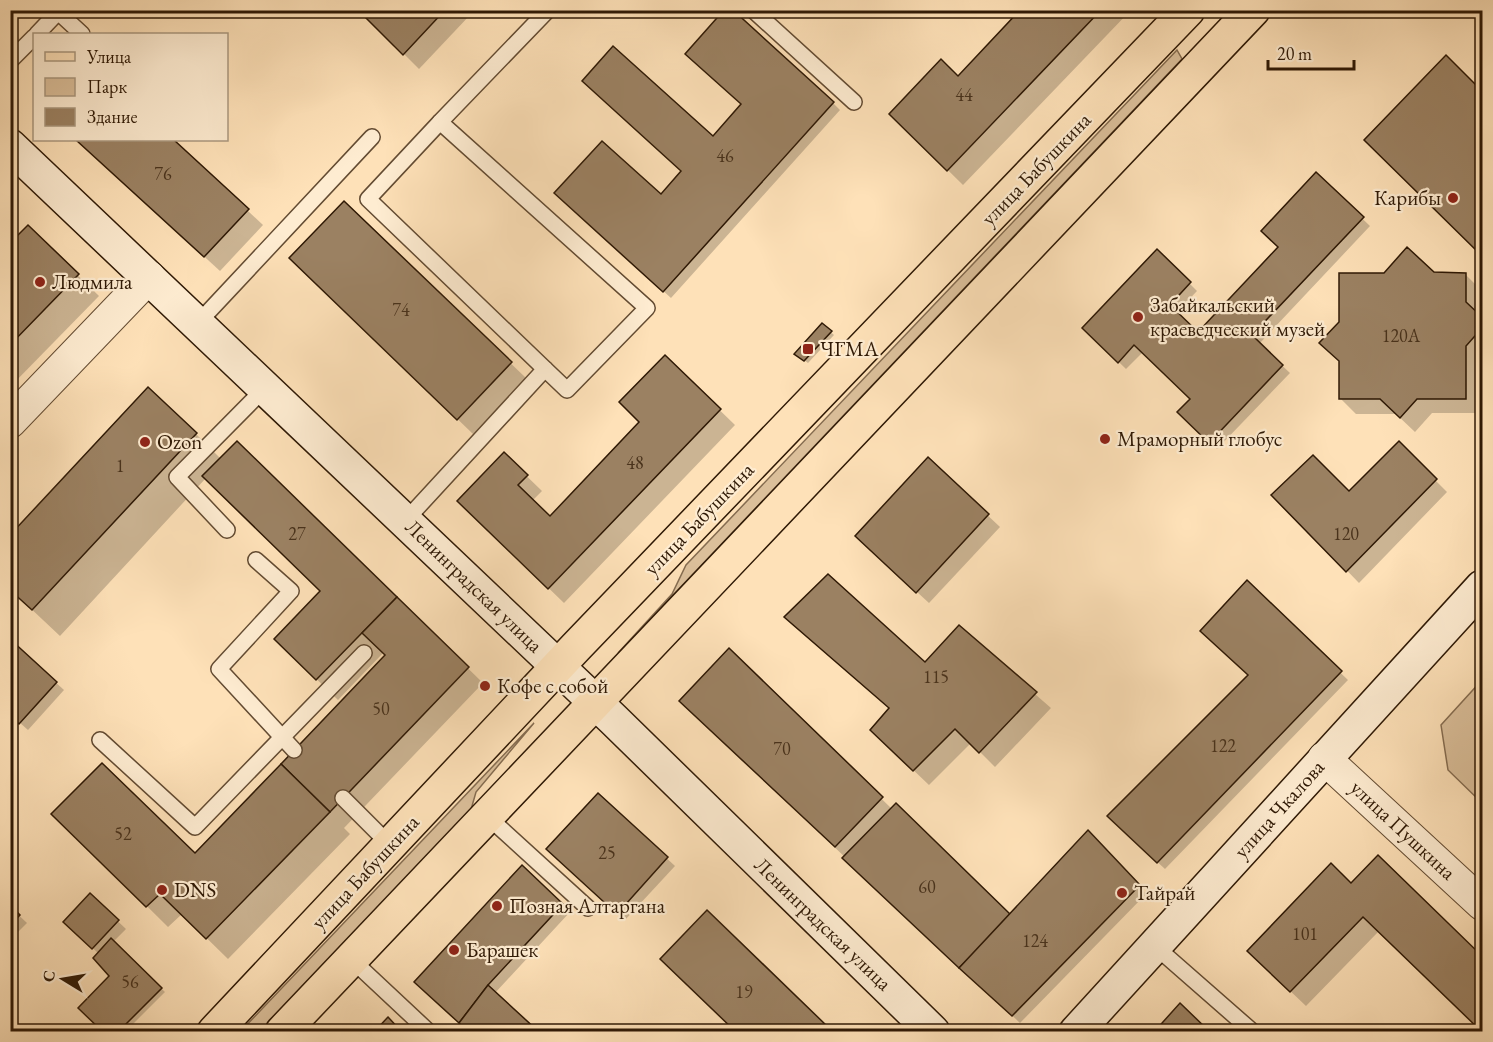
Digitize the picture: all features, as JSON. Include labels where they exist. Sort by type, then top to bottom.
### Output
[{"type":"main road","name":"улица Бабушкина","points":[[214,1032],[558,666],[1188,10]]},
{"type":"main road","points":[[282,1032],[596,702],[1235,17]]},
{"type":"main road","name":"Ленинградская улица","points":[[10,146],[596,702],[933,1032]]},
{"type":"main road","name":"улица Чкалова","points":[[1076,1032],[1482,587]]},
{"type":"street","points":[[10,422],[148,277]]},
{"type":"street","name":"улица Пушкина","points":[[1324,758],[1482,904]]},
{"type":"lane","points":[[440,122],[647,308],[567,390],[368,200],[440,122],[548,10]]},
{"type":"lane","points":[[753,10],[854,102]]},
{"type":"lane","points":[[39,33],[57,11],[81,33]]},
{"type":"lane","points":[[10,61],[33,39]]},
{"type":"lane","points":[[197,324],[372,137]]},
{"type":"lane","points":[[405,520],[545,369]]},
{"type":"lane","points":[[227,530],[177,477],[265,388]]},
{"type":"lane","points":[[256,560],[291,591],[219,669],[294,750]]},
{"type":"lane","points":[[100,740],[195,827],[284,738],[364,653]]},
{"type":"lane","points":[[343,798],[391,846]]},
{"type":"lane","points":[[487,816],[588,908]]},
{"type":"lane","points":[[1156,946],[1253,1032]]},
{"type":"lane","points":[[351,959],[429,1032]]},
{"type":"green space","points":[[1177,50],[1182,59],[618,653],[672,594],[686,565]]},
{"type":"green space","points":[[1482,680],[1482,803],[1448,770],[1441,725]]},
{"type":"green space","points":[[534,723],[476,792],[470,813],[260,1031],[240,1032]]},
{"type":"building","points":[[358,10],[445,10],[403,55]]},
{"type":"building","points":[[724,10],[733,10],[834,102],[663,292],[554,193],[602,141],[661,194],[681,171],[582,81],[613,46],[713,136],[741,104],[685,54]]},
{"type":"building","points":[[1020,10],[1101,10],[947,171],[889,114],[941,59],[958,76]]},
{"type":"building","name":"Карибы","points":[[1446,55],[1482,91],[1482,256],[1364,140]]},
{"type":"building","points":[[77,141],[175,141],[249,209],[204,257]]},
{"type":"building","name":"Забайкальский краеведческий музей","points":[[1316,172],[1364,217],[1252,335],[1283,365],[1209,443],[1177,412],[1190,399],[1134,345],[1118,363],[1082,328],[1157,249],[1191,282],[1170,305],[1198,332],[1278,247],[1261,231]]},
{"type":"building","points":[[344,201],[512,362],[457,420],[289,258]]},
{"type":"building","points":[[28,225],[79,274],[10,345],[10,243]]},
{"type":"building","points":[[1407,247],[1434,272],[1466,273],[1466,302],[1482,317],[1482,328],[1466,346],[1466,399],[1417,399],[1400,418],[1380,399],[1339,399],[1339,361],[1319,343],[1339,322],[1339,273],[1384,273]]},
{"type":"building","points":[[822,323],[832,331],[804,361],[794,354]]},
{"type":"building","points":[[665,355],[721,409],[548,589],[457,501],[504,452],[528,475],[518,485],[550,516],[639,422],[619,402]]},
{"type":"building","points":[[148,387],[197,433],[32,610],[10,590],[10,535]]},
{"type":"building","points":[[237,441],[397,597],[316,680],[274,639],[320,591],[202,476]]},
{"type":"building","points":[[1399,441],[1437,479],[1346,572],[1271,495],[1313,455],[1349,491]]},
{"type":"building","points":[[928,457],[989,514],[916,593],[855,536]]},
{"type":"building","points":[[828,574],[925,662],[959,625],[1037,692],[979,753],[955,729],[913,771],[870,730],[889,708],[784,617]]},
{"type":"building","points":[[1247,580],[1342,671],[1157,863],[1107,816],[1248,675],[1200,631]]},
{"type":"building","points":[[397,597],[469,667],[330,812],[281,764],[385,655],[362,633]]},
{"type":"building","points":[[10,639],[57,682],[19,724],[10,716]]},
{"type":"building","points":[[729,648],[883,797],[835,847],[679,701]]},
{"type":"building","points":[[102,763],[195,853],[281,764],[330,812],[206,939],[160,894],[146,907],[51,814]]},
{"type":"building","points":[[598,793],[668,857],[617,914],[546,849]]},
{"type":"building","points":[[896,803],[1011,915],[959,968],[842,858]]},
{"type":"building","points":[[1088,830],[1140,885],[1012,1016],[959,968]]},
{"type":"building","points":[[1378,855],[1482,956],[1482,1032],[1363,917],[1290,992],[1247,951],[1331,863],[1351,883]]},
{"type":"building","points":[[522,865],[563,904],[488,985],[459,1023],[414,982]]},
{"type":"building","points":[[90,893],[119,920],[92,949],[63,922]]},
{"type":"building","points":[[10,905],[20,915],[10,925]]},
{"type":"building","points":[[707,910],[827,1026],[821,1032],[736,1032],[660,959]]},
{"type":"building","points":[[111,938],[162,988],[118,1032],[103,1032],[78,1008],[109,976],[93,958]]},
{"type":"building","points":[[488,985],[539,1032],[468,1032],[459,1023]]},
{"type":"building","points":[[1180,1003],[1210,1032],[1154,1032]]},
{"type":"building","points":[[388,1017],[402,1032],[374,1032]]},
{"type":"place","name":"Карибы","points":[[1453,198]]},
{"type":"place","name":"Людмила","points":[[40,282]]},
{"type":"place","name":"Забайкальский краеведческий музей","points":[[1138,317]]},
{"type":"place","name":"ЧГМА","points":[[808,349]]},
{"type":"place","name":"Мраморный глобус","points":[[1105,439]]},
{"type":"place","name":"Ozon","points":[[145,442]]},
{"type":"place","name":"Кофе с собой","points":[[485,686]]},
{"type":"place","name":"DNS","points":[[162,890]]},
{"type":"place","name":"Тайрай","points":[[1122,893]]},
{"type":"place","name":"Позная Алтаргана","points":[[497,906]]},
{"type":"place","name":"Барашек","points":[[454,950]]}]
